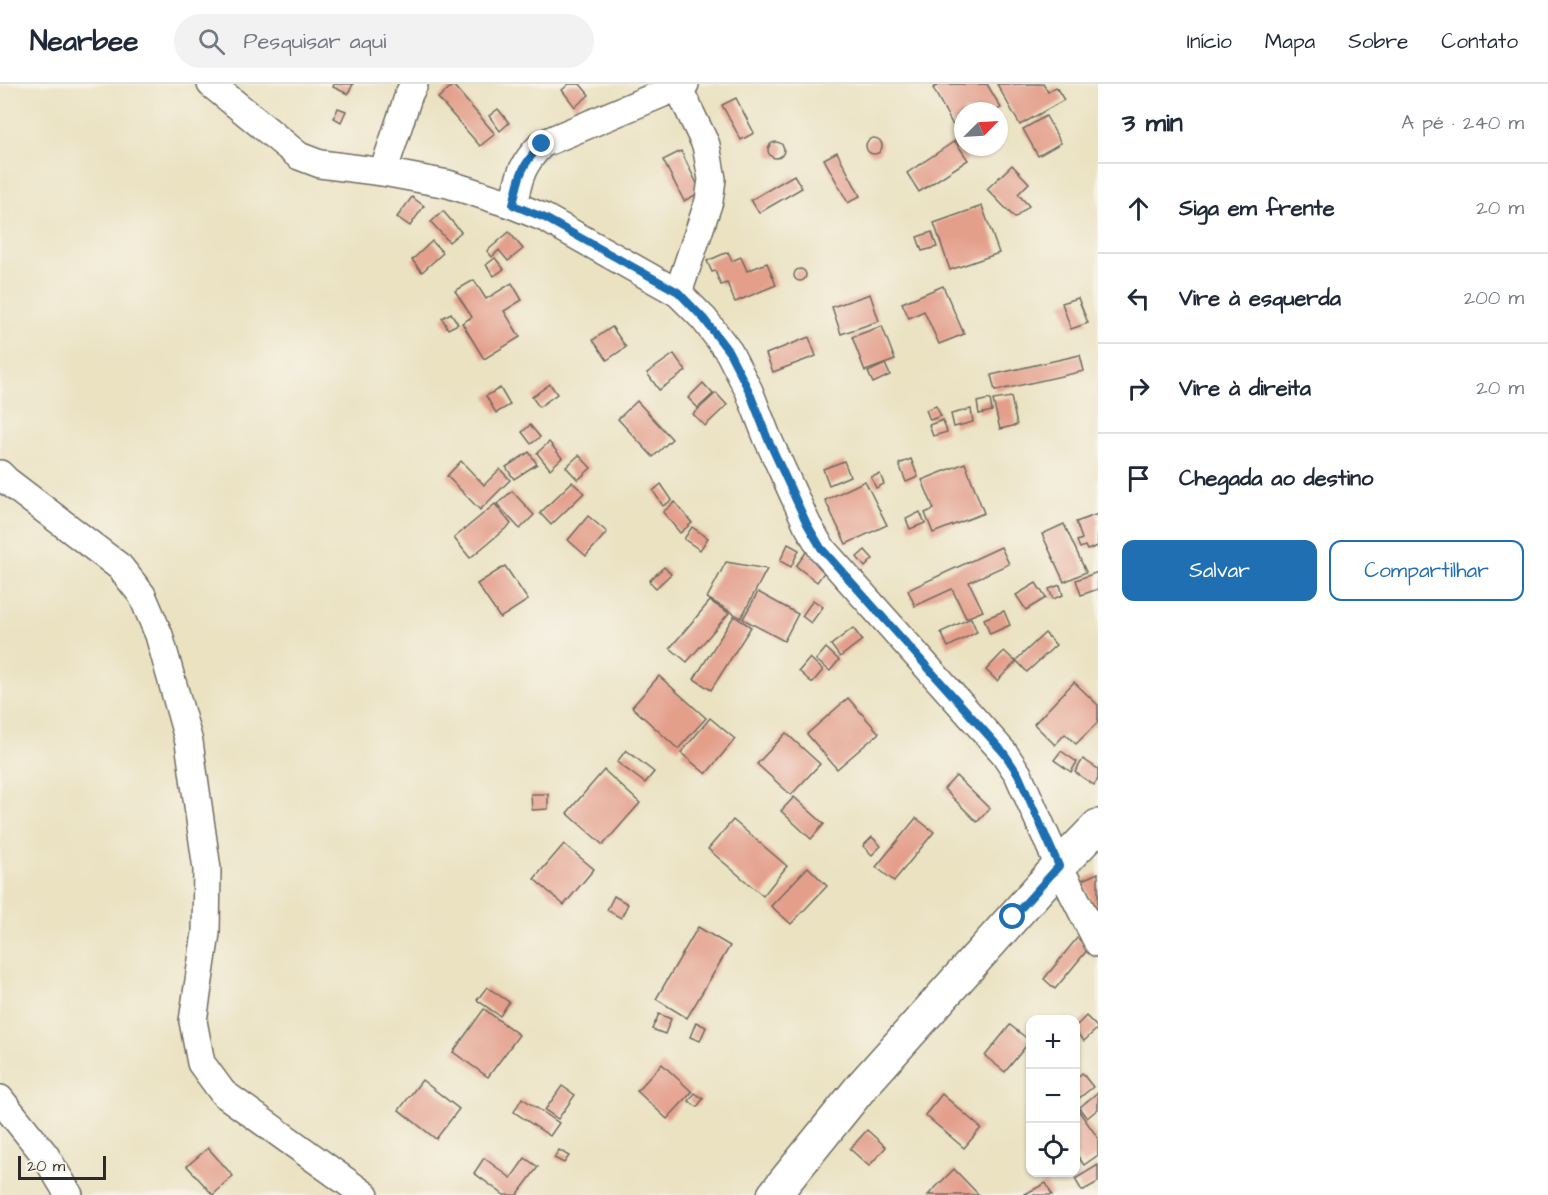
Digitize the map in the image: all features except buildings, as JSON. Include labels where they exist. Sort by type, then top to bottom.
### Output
[{"type":"street","points":[[211,84],[299,156],[320,164],[383,172],[448,184],[513,205],[545,218],[678,292],[704,319],[729,352],[749,391],[767,437],[807,524],[821,548],[1004,753],[1018,774],[1059,866],[1098,943]]},
{"type":"street","points":[[383,172],[414,84]]},
{"type":"street","points":[[513,205],[519,175],[530,156],[542,144],[682,85],[706,145],[712,179],[710,201],[678,292]]},
{"type":"street","points":[[0,474],[120,567],[142,595],[159,635],[189,742],[207,869],[206,933],[193,1021],[201,1063],[223,1093],[365,1195]]},
{"type":"street","points":[[774,1195],[862,1086],[1059,866],[1098,826]]},
{"type":"street","points":[[0,1099],[45,1155],[69,1195]]},
{"type":"route","points":[[542,144],[530,156],[519,175],[513,205],[545,218],[678,292],[704,319],[729,352],[749,391],[767,437],[807,524],[821,548],[1004,753],[1018,774],[1059,866],[1013,917]]}]
